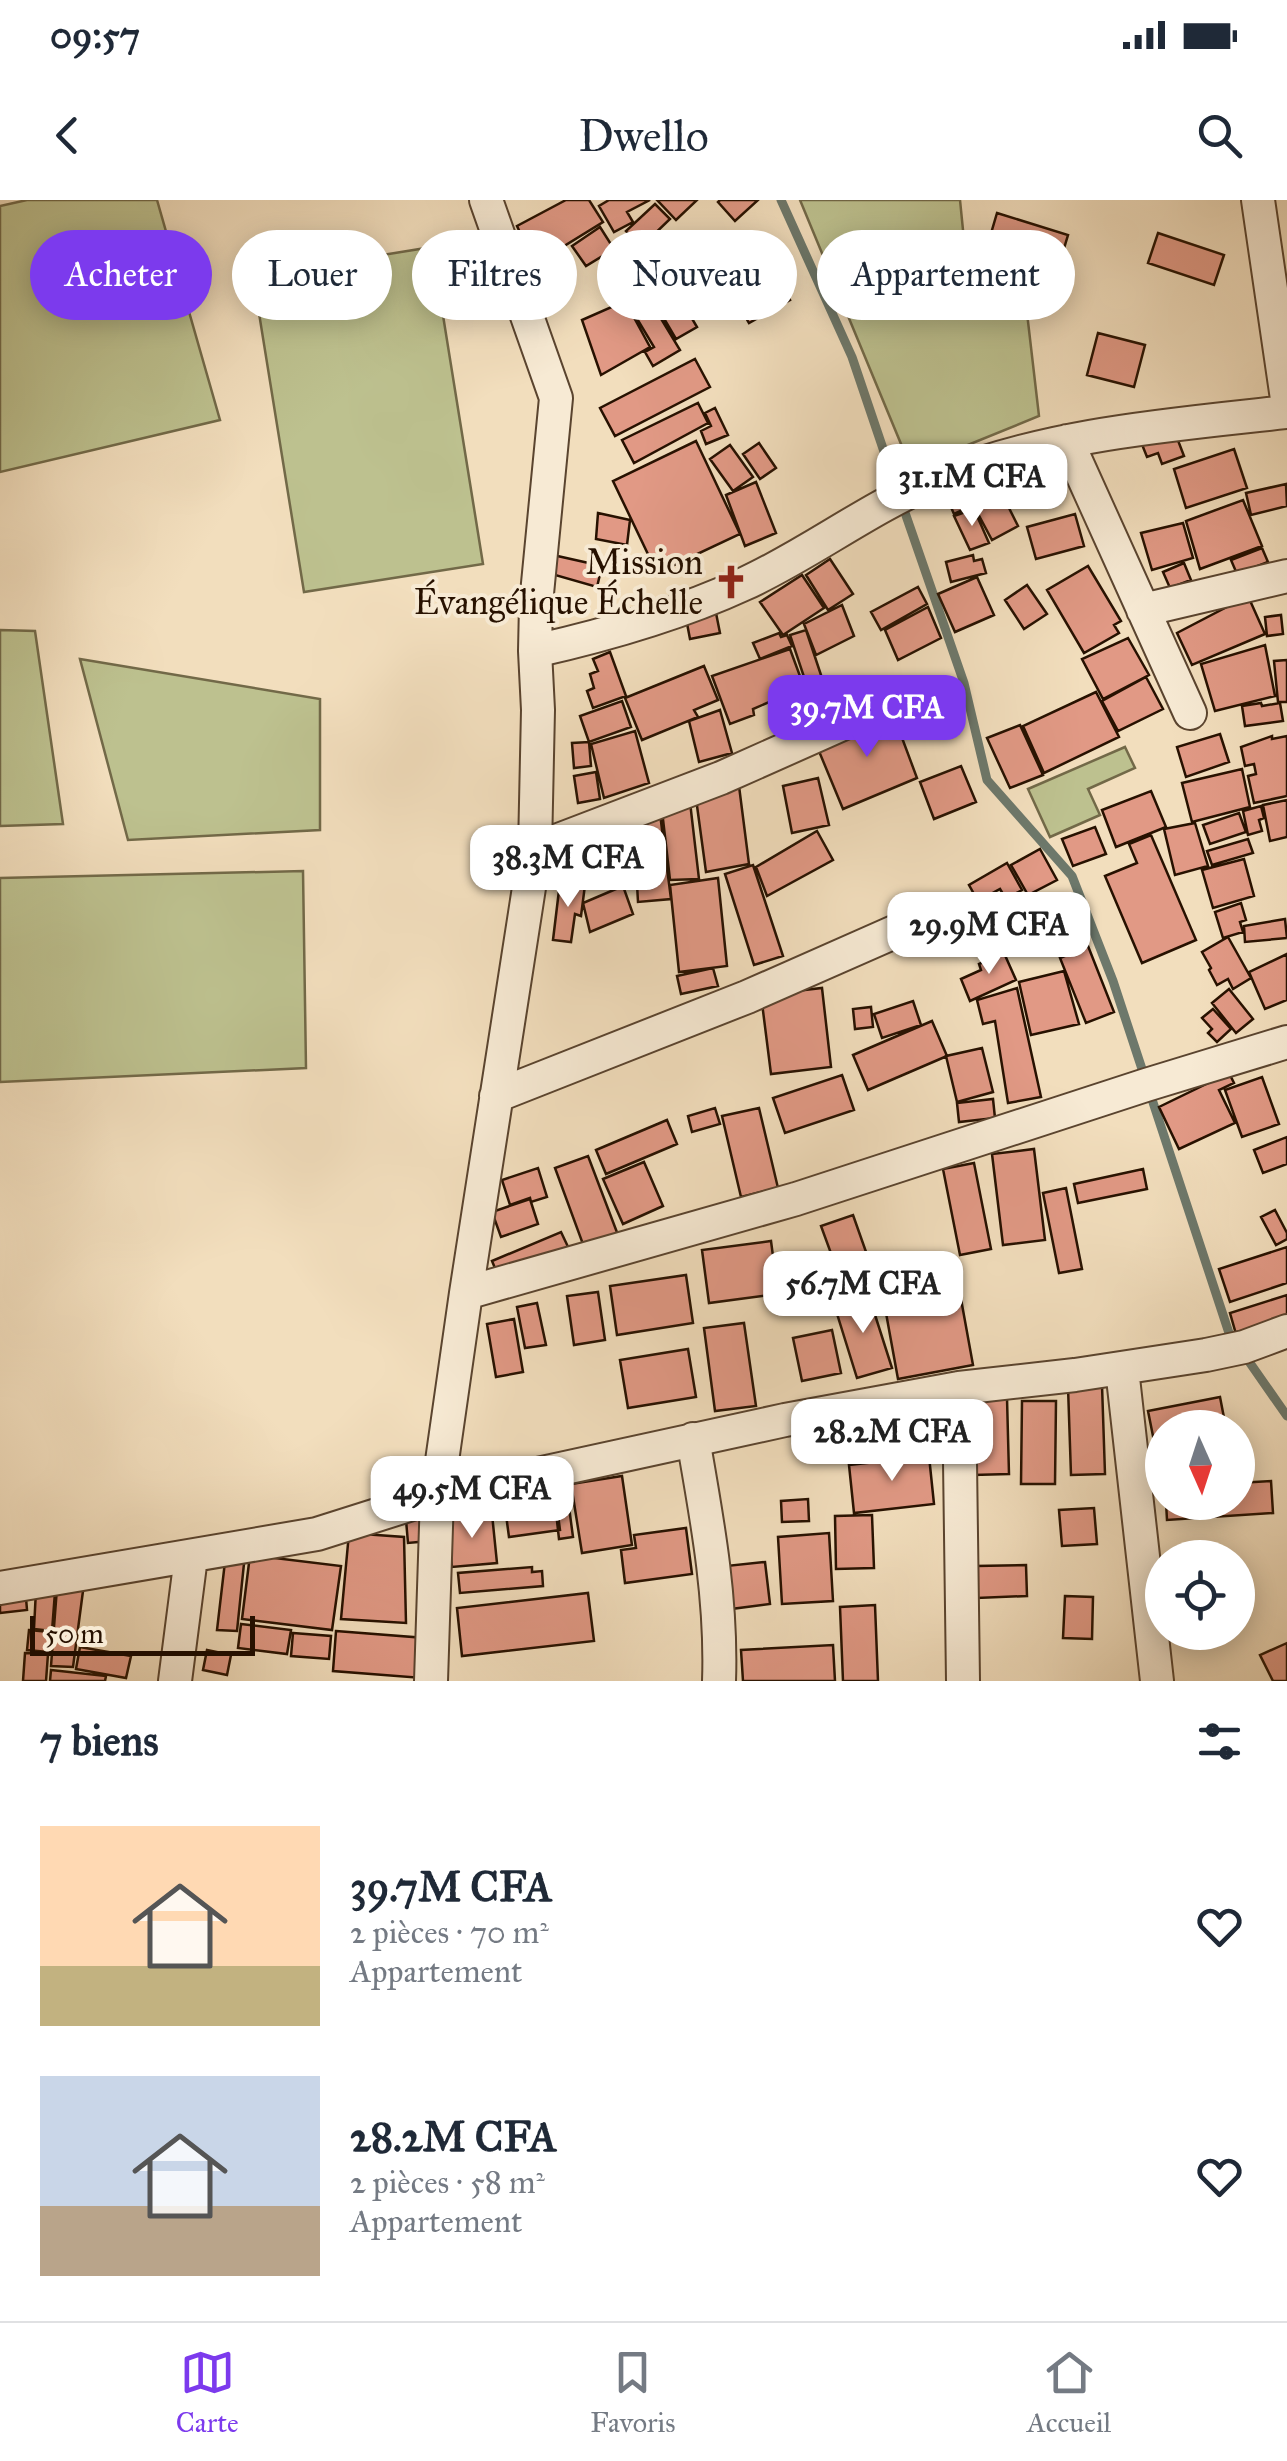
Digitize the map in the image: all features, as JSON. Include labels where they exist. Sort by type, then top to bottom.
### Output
[{"type":"street","points":[[431,1681],[438,1496],[535,849],[536,604],[556,398],[486,200]]},
{"type":"street","points":[[1258,200],[1287,399]]},
{"type":"street","points":[[535,651],[648,622],[746,583],[901,496],[994,460],[1067,441],[1287,412]]},
{"type":"street","points":[[1067,441],[1190,713]]},
{"type":"street","points":[[1143,610],[1287,576]]},
{"type":"street","points":[[535,849],[721,778],[912,693]]},
{"type":"street","points":[[496,1096],[746,997],[908,926]]},
{"type":"street","points":[[466,1293],[796,1200],[1287,1042]]},
{"type":"street","points":[[0,1588],[318,1534],[438,1496],[693,1439],[960,1388],[1122,1369],[1244,1347],[1287,1332]]},
{"type":"street","points":[[1122,1369],[1157,1681]]},
{"type":"street","points":[[960,1388],[963,1681]]},
{"type":"street","points":[[693,1439],[712,1548],[719,1681]]},
{"type":"street","points":[[175,1681],[190,1557]]},
{"type":"green space","points":[[27,200],[157,200],[166,230],[30,230],[30,320],[191,320],[220,420],[0,472],[0,206]]},
{"type":"green space","points":[[800,200],[960,200],[963,230],[817,230],[817,241]]},
{"type":"green space","points":[[412,250],[412,320],[444,320],[483,564],[304,592],[260,320],[392,320],[392,253]]},
{"type":"green space","points":[[850,320],[1028,320],[1039,416],[911,468]]},
{"type":"green space","points":[[0,630],[35,631],[63,824],[0,826]]},
{"type":"green space","points":[[80,659],[320,699],[320,830],[128,840]]},
{"type":"green space","points":[[1125,747],[1135,768],[1088,789],[1100,815],[1050,837],[1028,789]]},
{"type":"green space","points":[[303,871],[306,1068],[0,1082],[0,878]]},
{"type":"building","points":[[566,200],[589,200],[603,222],[577,238],[577,230],[519,230],[517,226]]},
{"type":"building","points":[[609,200],[650,200],[627,212],[633,222],[618,230],[613,230],[599,206]]},
{"type":"building","points":[[657,200],[697,200],[676,220]]},
{"type":"building","points":[[720,200],[758,200],[735,221]]},
{"type":"building","points":[[655,204],[670,219],[659,230],[627,230]]},
{"type":"building","points":[[997,213],[1052,230],[992,230]]},
{"type":"building","points":[[600,227],[602,230],[597,230],[597,259],[586,266],[577,253],[577,243]]},
{"type":"building","points":[[1158,233],[1224,255],[1214,285],[1148,263]]},
{"type":"building","points":[[597,313],[597,320],[635,320],[650,347],[601,375],[582,320]]},
{"type":"building","points":[[638,320],[662,320],[680,350],[653,366],[645,352],[654,347]]},
{"type":"building","points":[[665,320],[693,320],[697,327],[676,339]]},
{"type":"building","points":[[1098,333],[1145,345],[1134,387],[1087,375]]},
{"type":"building","points":[[695,359],[710,387],[615,436],[600,408]]},
{"type":"building","points":[[698,403],[708,423],[634,463],[622,440]]},
{"type":"building","points":[[715,408],[728,435],[706,444],[701,431],[711,426],[705,413]]},
{"type":"building","points":[[1174,430],[1184,456],[1162,464],[1158,453],[1147,457],[1141,442]]},
{"type":"building","points":[[696,441],[740,534],[657,573],[613,481]]},
{"type":"building","points":[[759,443],[776,468],[760,479],[743,454]]},
{"type":"building","points":[[730,445],[753,477],[733,491],[710,459]]},
{"type":"building","points":[[1234,449],[1247,488],[1186,508],[1174,469]]},
{"type":"building","points":[[1058,461],[1067,481],[1036,494],[1028,474]]},
{"type":"building","points":[[991,479],[998,495],[975,507],[967,491]]},
{"type":"building","points":[[756,482],[776,533],[745,546],[726,495]]},
{"type":"building","points":[[1286,484],[1287,506],[1251,515],[1246,493]]},
{"type":"building","points":[[964,490],[971,506],[954,514],[947,498]]},
{"type":"building","points":[[1003,496],[1018,526],[992,540],[976,510]]},
{"type":"building","points":[[1243,500],[1262,546],[1200,569],[1186,521]]},
{"type":"building","points":[[974,509],[989,543],[970,550],[954,516]]},
{"type":"building","points":[[598,513],[630,520],[627,545],[596,539]]},
{"type":"building","points":[[1075,514],[1084,546],[1036,559],[1027,527]]},
{"type":"building","points":[[1183,523],[1193,558],[1152,570],[1141,533]]},
{"type":"building","points":[[1262,548],[1268,562],[1237,574],[1231,560]]},
{"type":"building","points":[[553,555],[602,566],[597,587],[548,573]]},
{"type":"building","points":[[973,555],[974,561],[982,559],[986,573],[951,582],[946,562]]},
{"type":"building","points":[[830,559],[853,594],[828,610],[806,575]]},
{"type":"building","points":[[1184,563],[1191,580],[1170,588],[1163,572]]},
{"type":"building","points":[[1088,566],[1121,621],[1114,625],[1119,633],[1084,653],[1047,590]]},
{"type":"building","points":[[802,575],[824,608],[783,635],[760,602]]},
{"type":"building","points":[[977,577],[994,615],[955,632],[938,594]]},
{"type":"building","points":[[1027,585],[1047,614],[1024,629],[1005,600]]},
{"type":"building","points":[[918,587],[927,604],[881,630],[871,612]]},
{"type":"building","points":[[1248,596],[1265,634],[1192,665],[1177,633]]},
{"type":"building","points":[[842,605],[854,636],[816,655],[804,624]]},
{"type":"building","points":[[928,607],[941,638],[898,660],[885,630]]},
{"type":"building","points":[[716,613],[720,633],[690,639],[686,618]]},
{"type":"building","points":[[1281,615],[1283,634],[1267,636],[1265,617]]},
{"type":"building","points":[[806,630],[825,687],[809,692],[790,635]]},
{"type":"building","points":[[779,633],[781,637],[787,635],[792,646],[760,659],[753,643]]},
{"type":"building","points":[[1128,638],[1149,675],[1103,699],[1082,659]]},
{"type":"building","points":[[1265,645],[1275,696],[1215,711],[1201,664]]},
{"type":"building","points":[[790,649],[804,687],[753,709],[754,715],[730,724],[712,676]]},
{"type":"building","points":[[610,652],[626,696],[593,708],[587,691],[594,688],[590,674],[598,671],[593,659]]},
{"type":"building","points":[[1287,660],[1287,702],[1278,702],[1274,661]]},
{"type":"building","points":[[704,666],[718,700],[694,710],[698,717],[642,740],[625,698]]},
{"type":"building","points":[[1146,677],[1163,709],[1118,731],[1102,701]]},
{"type":"building","points":[[806,689],[814,717],[795,725],[790,695]]},
{"type":"building","points":[[1096,692],[1119,737],[1044,773],[1023,726]]},
{"type":"building","points":[[622,701],[631,727],[589,742],[580,716]]},
{"type":"building","points":[[1280,703],[1283,721],[1245,726],[1242,706]]},
{"type":"building","points":[[720,710],[732,753],[699,762],[689,721]]},
{"type":"building","points":[[892,711],[917,778],[843,809],[816,744]]},
{"type":"building","points":[[1020,725],[1043,775],[1010,788],[987,738]]},
{"type":"building","points":[[635,731],[649,783],[604,798],[591,744]]},
{"type":"building","points":[[1220,734],[1229,762],[1186,777],[1177,747]]},
{"type":"building","points":[[1272,736],[1287,736],[1287,796],[1254,803],[1248,776],[1256,774],[1254,764],[1245,766],[1241,747]]},
{"type":"building","points":[[589,742],[591,766],[574,768],[572,743]]},
{"type":"building","points":[[961,766],[976,802],[934,819],[920,782]]},
{"type":"building","points":[[1242,769],[1250,807],[1192,822],[1182,783]]},
{"type":"building","points":[[596,772],[600,799],[578,803],[574,776]]},
{"type":"building","points":[[818,778],[829,825],[792,833],[783,786]]},
{"type":"building","points":[[739,786],[749,864],[706,872],[695,791]]},
{"type":"building","points":[[1151,791],[1166,827],[1116,847],[1102,810]]},
{"type":"building","points":[[1287,800],[1287,837],[1270,841],[1263,805]]},
{"type":"building","points":[[661,802],[690,802],[699,879],[670,880]]},
{"type":"building","points":[[659,806],[671,899],[638,902],[633,812]]},
{"type":"building","points":[[1261,806],[1262,831],[1248,835],[1243,811]]},
{"type":"building","points":[[1239,813],[1246,832],[1210,844],[1203,825]]},
{"type":"building","points":[[626,822],[630,859],[578,867],[575,834]]},
{"type":"building","points":[[1195,823],[1208,866],[1175,875],[1164,829]]},
{"type":"building","points":[[1095,827],[1106,854],[1073,866],[1062,839]]},
{"type":"building","points":[[817,831],[833,860],[767,896],[756,867]]},
{"type":"building","points":[[1151,835],[1196,940],[1142,963],[1105,876],[1137,863],[1129,844]]},
{"type":"building","points":[[1248,839],[1253,853],[1212,865],[1207,851]]},
{"type":"building","points":[[1040,849],[1057,880],[1028,895],[1011,865]]},
{"type":"building","points":[[1244,859],[1254,896],[1213,908],[1202,870]]},
{"type":"building","points":[[1007,863],[1022,890],[1006,899],[1000,889],[978,901],[969,885]]},
{"type":"building","points":[[753,865],[783,956],[754,965],[725,874]]},
{"type":"building","points":[[718,878],[727,966],[679,972],[670,885]]},
{"type":"building","points":[[560,882],[585,885],[581,916],[575,914],[571,942],[553,940]]},
{"type":"building","points":[[623,886],[633,914],[590,932],[583,903]]},
{"type":"building","points":[[1014,901],[1031,937],[1003,950],[986,914]]},
{"type":"building","points":[[1241,903],[1246,920],[1240,922],[1243,932],[1223,938],[1215,912]]},
{"type":"building","points":[[1285,919],[1287,938],[1245,942],[1244,926]]},
{"type":"building","points":[[1228,937],[1251,978],[1233,989],[1228,979],[1217,985],[1202,952]]},
{"type":"building","points":[[1088,946],[1114,1012],[1086,1023],[1060,958]]},
{"type":"building","points":[[1004,953],[1016,980],[970,1001],[961,979],[981,970],[979,964]]},
{"type":"building","points":[[1287,954],[1287,1000],[1265,1009],[1249,972]]},
{"type":"building","points":[[713,968],[718,986],[681,994],[677,976]]},
{"type":"building","points":[[1064,971],[1079,1024],[1031,1035],[1019,982]]},
{"type":"building","points":[[822,988],[831,1067],[771,1074],[761,995]]},
{"type":"building","points":[[1017,988],[1041,1097],[1008,1103],[995,1021],[983,1024],[977,1000]]},
{"type":"building","points":[[1229,989],[1253,1019],[1236,1033],[1212,1003]]},
{"type":"building","points":[[913,1001],[921,1025],[882,1038],[874,1014]]},
{"type":"building","points":[[871,1007],[873,1027],[855,1029],[853,1009]]},
{"type":"building","points":[[1213,1009],[1231,1029],[1217,1042],[1202,1018]]},
{"type":"building","points":[[932,1021],[947,1056],[868,1090],[853,1055]]},
{"type":"building","points":[[982,1048],[993,1092],[957,1102],[946,1056]]},
{"type":"building","points":[[1229,1073],[1234,1083],[1219,1090],[1235,1123],[1179,1149],[1159,1107]]},
{"type":"building","points":[[842,1075],[854,1110],[785,1133],[773,1098]]},
{"type":"building","points":[[1262,1077],[1279,1124],[1242,1137],[1225,1090]]},
{"type":"building","points":[[993,1099],[995,1118],[959,1122],[957,1103]]},
{"type":"building","points":[[715,1108],[720,1124],[692,1132],[688,1116]]},
{"type":"building","points":[[759,1108],[778,1188],[741,1197],[722,1116]]},
{"type":"building","points":[[667,1120],[677,1144],[606,1174],[596,1150]]},
{"type":"building","points":[[1287,1137],[1287,1164],[1263,1173],[1254,1150]]},
{"type":"building","points":[[1034,1149],[1045,1240],[1003,1245],[992,1154]]},
{"type":"building","points":[[588,1156],[618,1235],[584,1247],[555,1168]]},
{"type":"building","points":[[644,1162],[663,1206],[623,1224],[603,1179]]},
{"type":"building","points":[[974,1163],[991,1249],[960,1255],[943,1169]]},
{"type":"building","points":[[538,1168],[547,1197],[510,1205],[502,1180]]},
{"type":"building","points":[[1143,1169],[1147,1189],[1078,1203],[1074,1184]]},
{"type":"building","points":[[1066,1188],[1082,1269],[1059,1273],[1043,1193]]},
{"type":"building","points":[[530,1199],[538,1224],[501,1237],[492,1212]]},
{"type":"building","points":[[1275,1210],[1287,1233],[1287,1239],[1276,1245],[1261,1217]]},
{"type":"building","points":[[853,1215],[871,1266],[840,1278],[821,1226]]},
{"type":"building","points":[[561,1232],[570,1251],[500,1280],[492,1261]]},
{"type":"building","points":[[771,1241],[778,1294],[709,1303],[702,1250]]},
{"type":"building","points":[[1287,1247],[1287,1283],[1230,1302],[1219,1269]]},
{"type":"building","points":[[686,1275],[693,1323],[617,1335],[610,1286]]},
{"type":"building","points":[[959,1288],[973,1365],[898,1379],[884,1302]]},
{"type":"building","points":[[598,1292],[605,1340],[574,1345],[567,1296]]},
{"type":"building","points":[[868,1293],[892,1368],[857,1378],[834,1304]]},
{"type":"building","points":[[1287,1295],[1287,1326],[1238,1341],[1230,1313]]},
{"type":"building","points":[[537,1303],[546,1345],[525,1348],[517,1307]]},
{"type":"building","points":[[514,1319],[523,1372],[496,1377],[487,1324]]},
{"type":"building","points":[[744,1323],[756,1406],[715,1411],[704,1328]]},
{"type":"building","points":[[832,1330],[841,1373],[802,1381],[793,1338]]},
{"type":"building","points":[[688,1349],[696,1397],[628,1408],[620,1360]]},
{"type":"building","points":[[1102,1385],[1105,1474],[1071,1475],[1068,1387]]},
{"type":"building","points":[[1220,1397],[1223,1410],[1153,1410]]},
{"type":"building","points":[[1007,1398],[1009,1474],[973,1475],[971,1399]]},
{"type":"building","points":[[1022,1401],[1056,1401],[1055,1484],[1021,1484]]},
{"type":"building","points":[[929,1456],[934,1504],[854,1513],[849,1465]]},
{"type":"building","points":[[551,1463],[560,1530],[509,1537],[500,1470]]},
{"type":"building","points":[[622,1476],[632,1545],[582,1553],[571,1484]]},
{"type":"building","points":[[1271,1481],[1273,1513],[1255,1514],[1255,1482]]},
{"type":"building","points":[[567,1492],[573,1537],[559,1539],[554,1494]]},
{"type":"building","points":[[808,1499],[809,1521],[782,1522],[781,1501]]},
{"type":"building","points":[[1094,1508],[1097,1544],[1062,1546],[1059,1510]]},
{"type":"building","points":[[492,1514],[497,1563],[452,1567],[447,1519]]},
{"type":"building","points":[[872,1515],[874,1568],[836,1569],[835,1516]]},
{"type":"building","points":[[427,1518],[429,1541],[408,1543],[406,1520]]},
{"type":"building","points":[[686,1528],[692,1574],[625,1583],[621,1550],[636,1548],[634,1535]]},
{"type":"building","points":[[349,1533],[404,1537],[406,1623],[341,1619]]},
{"type":"building","points":[[829,1533],[833,1601],[782,1604],[778,1537]]},
{"type":"building","points":[[226,1553],[245,1554],[237,1631],[217,1630]]},
{"type":"building","points":[[250,1555],[341,1566],[332,1630],[242,1619]]},
{"type":"building","points":[[765,1562],[770,1604],[731,1609],[726,1566]]},
{"type":"building","points":[[1026,1565],[1027,1596],[977,1598],[976,1566]]},
{"type":"building","points":[[532,1567],[532,1572],[542,1571],[543,1586],[460,1593],[458,1573]]},
{"type":"building","points":[[25,1586],[27,1610],[0,1613],[0,1589]]},
{"type":"building","points":[[57,1588],[83,1591],[73,1667],[51,1666]]},
{"type":"building","points":[[36,1590],[55,1592],[52,1631],[34,1629]]},
{"type":"building","points":[[588,1593],[594,1641],[462,1656],[457,1608]]},
{"type":"building","points":[[1065,1596],[1093,1597],[1092,1639],[1063,1638]]},
{"type":"building","points":[[875,1605],[878,1681],[843,1681],[840,1607]]},
{"type":"building","points":[[241,1624],[291,1630],[287,1654],[238,1648]]},
{"type":"building","points":[[29,1630],[50,1632],[48,1652],[27,1650]]},
{"type":"building","points":[[336,1631],[425,1638],[422,1678],[333,1671]]},
{"type":"building","points":[[293,1633],[331,1636],[329,1659],[291,1656]]},
{"type":"building","points":[[1287,1643],[1287,1681],[1273,1681],[1260,1655]]},
{"type":"building","points":[[833,1645],[835,1681],[743,1681],[741,1650]]},
{"type":"building","points":[[80,1647],[131,1656],[126,1678],[76,1669]]},
{"type":"building","points":[[207,1650],[231,1655],[227,1675],[203,1670]]},
{"type":"building","points":[[25,1653],[48,1654],[46,1681],[23,1681]]},
{"type":"building","points":[[51,1670],[106,1676],[105,1681],[50,1681]]},
{"type":"waterway","points":[[781,200],[852,357],[897,490]]},
{"type":"waterway","points":[[902,504],[964,683],[987,780],[1072,876],[1113,981],[1229,1333],[1235,1341]]},
{"type":"waterway","points":[[1243,1353],[1287,1416]]},
{"type":"place","name":"Mission Évangélique Échelle","points":[[731,582]]}]
